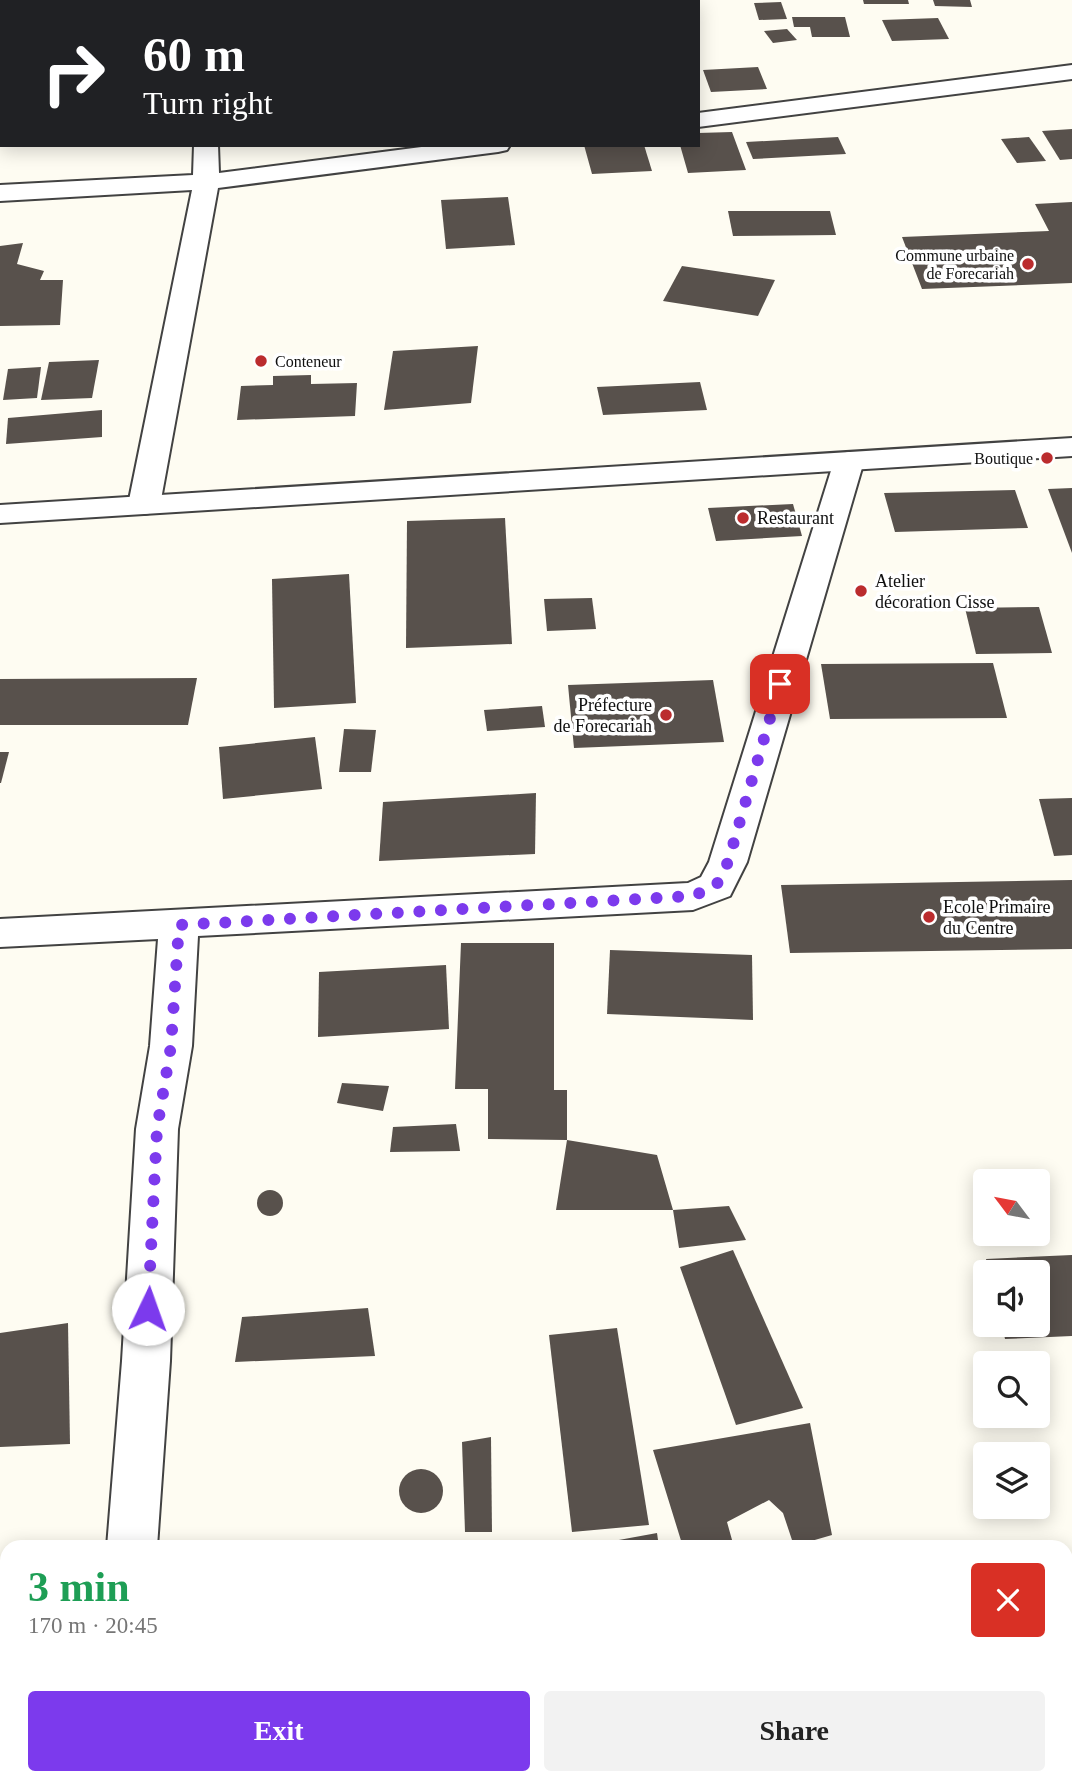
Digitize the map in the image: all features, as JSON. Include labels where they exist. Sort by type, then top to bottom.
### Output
[{"type":"street","points":[[700,120],[1072,72]]},
{"type":"street","points":[[144,505],[206,182],[206,147]]},
{"type":"street","points":[[0,193],[206,182],[482,147]]},
{"type":"street","points":[[0,514],[1072,447]]},
{"type":"street","points":[[0,933],[693,896],[716,886],[728,862],[849,461]]},
{"type":"street","points":[[133,1540],[146,1361],[157,1129],[171,1046],[179,925]]},
{"type":"building","points":[[863,0],[908,0],[909,4],[864,4]]},
{"type":"building","points":[[933,0],[970,0],[972,7],[935,6]]},
{"type":"building","points":[[781,2],[787,19],[759,20],[754,3]]},
{"type":"building","points":[[792,17],[845,17],[850,37],[812,37],[810,27],[794,27]]},
{"type":"building","points":[[938,18],[949,39],[892,41],[882,20]]},
{"type":"building","points":[[787,29],[797,40],[773,43],[764,31]]},
{"type":"building","points":[[758,67],[767,89],[711,92],[703,70]]},
{"type":"building","points":[[1072,129],[1072,159],[1060,160],[1042,131]]},
{"type":"building","points":[[732,132],[746,170],[688,173],[681,147],[700,147],[700,133]]},
{"type":"building","points":[[838,137],[846,154],[753,159],[746,142]]},
{"type":"building","points":[[1029,137],[1046,161],[1017,163],[1001,139]]},
{"type":"building","points":[[585,147],[645,147],[652,171],[592,174]]},
{"type":"building","points":[[508,197],[515,245],[446,249],[441,200]]},
{"type":"building","points":[[1072,202],[1072,283],[922,289],[902,237],[1049,231],[1035,204]]},
{"type":"building","points":[[728,211],[830,211],[836,235],[733,236]]},
{"type":"building","points":[[23,243],[17,264],[44,271],[40,280],[63,280],[60,325],[0,326],[0,246]]},
{"type":"building","points":[[682,266],[775,280],[758,316],[663,301]]},
{"type":"building","points":[[478,346],[471,403],[384,410],[393,351]]},
{"type":"building","points":[[99,360],[92,398],[41,400],[49,362]]},
{"type":"building","points":[[41,367],[37,398],[3,400],[8,369]]},
{"type":"building","points":[[311,375],[311,384],[357,383],[355,416],[237,420],[241,386],[273,385],[273,376]]},
{"type":"building","points":[[700,382],[707,410],[603,415],[597,387]]},
{"type":"building","points":[[102,410],[102,437],[6,444],[8,418]]},
{"type":"building","points":[[1072,488],[1072,553],[1048,489]]},
{"type":"building","points":[[1015,490],[1028,528],[895,532],[884,493]]},
{"type":"building","points":[[793,504],[802,536],[716,541],[708,508]]},
{"type":"building","points":[[505,518],[512,644],[406,648],[407,521]]},
{"type":"building","points":[[349,574],[356,703],[274,708],[272,579]]},
{"type":"building","points":[[592,598],[596,629],[547,631],[544,599]]},
{"type":"building","points":[[1039,607],[1052,653],[976,654],[965,608]]},
{"type":"building","points":[[993,663],[1007,718],[830,719],[821,664]]},
{"type":"building","points":[[197,678],[188,725],[0,725],[0,679]]},
{"type":"building","points":[[713,680],[724,742],[574,748],[568,685]]},
{"type":"building","points":[[542,706],[545,727],[487,731],[484,710]]},
{"type":"building","points":[[344,729],[376,730],[371,772],[339,772]]},
{"type":"building","points":[[315,737],[322,789],[223,799],[219,747]]},
{"type":"building","points":[[0,752],[9,752],[1,783],[0,783]]},
{"type":"building","points":[[536,793],[535,854],[379,861],[383,802]]},
{"type":"building","points":[[1072,798],[1072,855],[1054,856],[1039,799]]},
{"type":"building","name":"Ecole Primaire du Centre","points":[[1072,880],[1072,949],[790,953],[781,885]]},
{"type":"building","points":[[461,943],[554,943],[554,1090],[567,1090],[567,1140],[488,1139],[488,1089],[455,1089]]},
{"type":"building","points":[[610,950],[752,955],[753,1020],[607,1014]]},
{"type":"building","points":[[446,965],[449,1029],[318,1037],[319,972]]},
{"type":"building","points":[[342,1083],[389,1086],[383,1111],[337,1103]]},
{"type":"building","points":[[456,1124],[460,1151],[390,1152],[393,1127]]},
{"type":"building","points":[[567,1140],[657,1155],[673,1210],[556,1210]]},
{"type":"building","points":[[270,1190],[279,1194],[283,1203],[279,1212],[270,1216],[261,1212],[257,1203],[261,1194]]},
{"type":"building","points":[[729,1206],[746,1240],[679,1248],[673,1210]]},
{"type":"building","points":[[733,1250],[803,1408],[736,1425],[680,1267]]},
{"type":"building","points":[[1072,1255],[1072,1336],[1050,1337],[1050,1260],[986,1259]]},
{"type":"building","points":[[368,1308],[375,1356],[235,1362],[242,1317]]},
{"type":"building","points":[[68,1323],[70,1444],[0,1447],[0,1333]]},
{"type":"building","points":[[617,1328],[649,1525],[572,1532],[549,1335]]},
{"type":"building","points":[[1005,1337],[1050,1337],[1005,1339]]},
{"type":"building","points":[[810,1423],[832,1535],[815,1540],[792,1540],[783,1513],[769,1500],[727,1522],[732,1540],[681,1540],[653,1450]]},
{"type":"building","points":[[491,1437],[492,1532],[465,1532],[462,1442]]},
{"type":"building","points":[[421,1469],[436,1476],[443,1491],[436,1506],[421,1513],[406,1506],[399,1491],[406,1476]]},
{"type":"building","points":[[657,1533],[658,1540],[619,1540]]},
{"type":"place","name":"Commune urbaine de Forecariah","points":[[1028,264]]},
{"type":"place","name":"Conteneur","points":[[261,361]]},
{"type":"place","name":"Boutique","points":[[1047,458]]},
{"type":"place","name":"Restaurant","points":[[743,518]]},
{"type":"place","name":"Atelier décoration Cisse","points":[[861,591]]},
{"type":"place","name":"Préfecture de Forecariah","points":[[666,715]]},
{"type":"place","name":"Ecole Primaire du Centre","points":[[929,917]]},
{"type":"route","points":[[148,1309],[157,1129],[171,1046],[179,925],[693,896],[716,886],[728,862],[780,684]]}]
